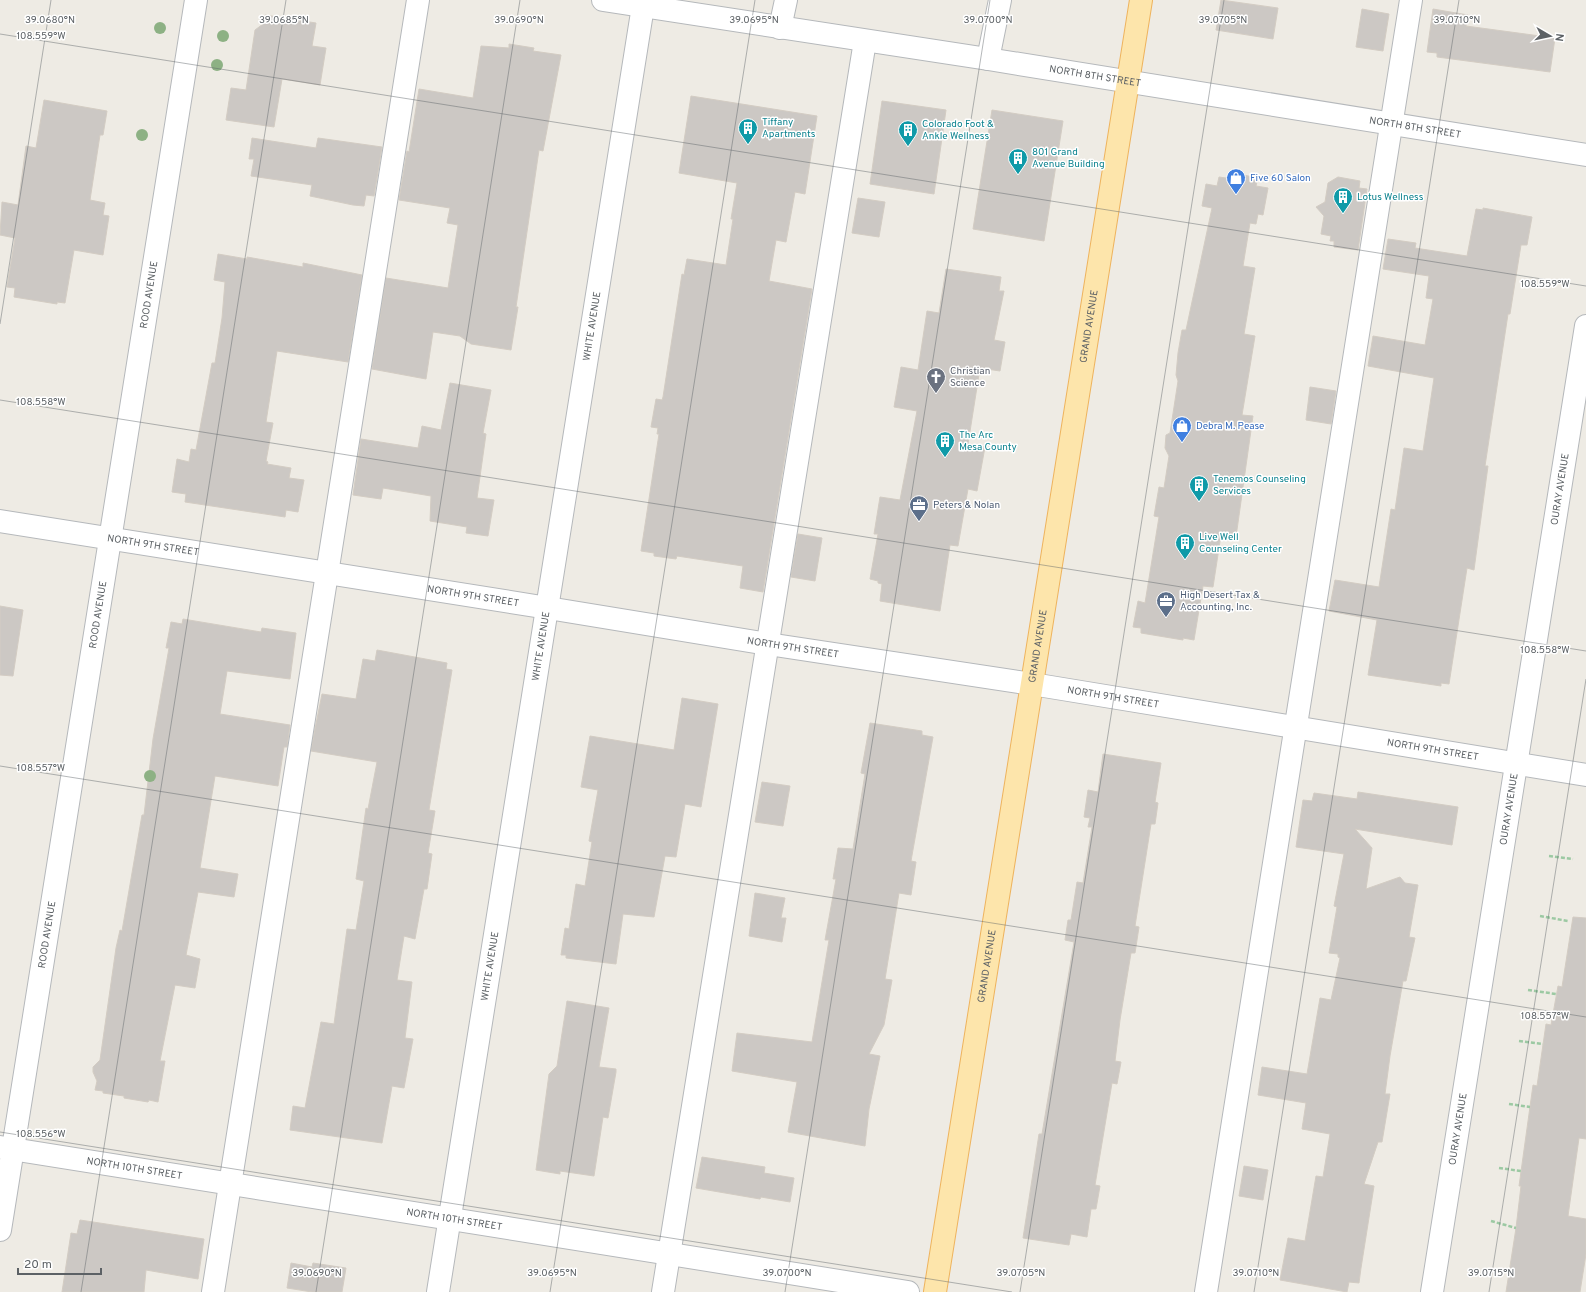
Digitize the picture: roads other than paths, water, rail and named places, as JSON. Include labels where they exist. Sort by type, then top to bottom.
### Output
[{"type":"main road","name":"GRAND AVENUE","points":[[935,1292],[1141,0]]},
{"type":"street","name":"ROOD AVENUE","points":[[0,1230],[6,1148],[110,539],[196,0]]},
{"type":"street","points":[[213,1292],[418,0]]},
{"type":"street","name":"NORTH 8TH STREET","points":[[603,0],[644,3],[780,28],[988,59],[1586,155]]},
{"type":"street","points":[[780,28],[786,0]]},
{"type":"street","points":[[988,59],[1000,0]]},
{"type":"street","points":[[1206,1292],[1411,0]]},
{"type":"street","name":"WHITE AVENUE","points":[[438,1292],[644,3]]},
{"type":"street","points":[[663,1292],[865,41]]},
{"type":"street","name":"OURAY AVENUE","points":[[1432,1292],[1586,326]]},
{"type":"street","name":"NORTH 9TH STREET","points":[[0,521],[768,644],[1032,684],[1586,775]]},
{"type":"street","name":"NORTH 10TH STREET","points":[[6,1148],[908,1292]]},
{"type":"place","name":"Tiffany Apartments","points":[[748,145]]},
{"type":"place","name":"Colorado Foot & Ankle Wellness","points":[[908,147]]},
{"type":"place","name":"801 Grand Avenue Building","points":[[1018,175]]},
{"type":"place","name":"Five 60 Salon","points":[[1236,195]]},
{"type":"place","name":"Lotus Wellness","points":[[1343,214]]},
{"type":"place","name":"Christian Science","points":[[936,394]]},
{"type":"place","name":"Debra M. Pease","points":[[1182,443]]},
{"type":"place","name":"The Arc Mesa County","points":[[945,458]]},
{"type":"place","name":"Tenemos Counseling Services","points":[[1199,502]]},
{"type":"place","name":"Peters & Nolan","points":[[919,522]]},
{"type":"place","name":"Live Well Counseling Center","points":[[1185,560]]},
{"type":"place","name":"High Desert Tax & Accounting, Inc.","points":[[1166,618]]}]
